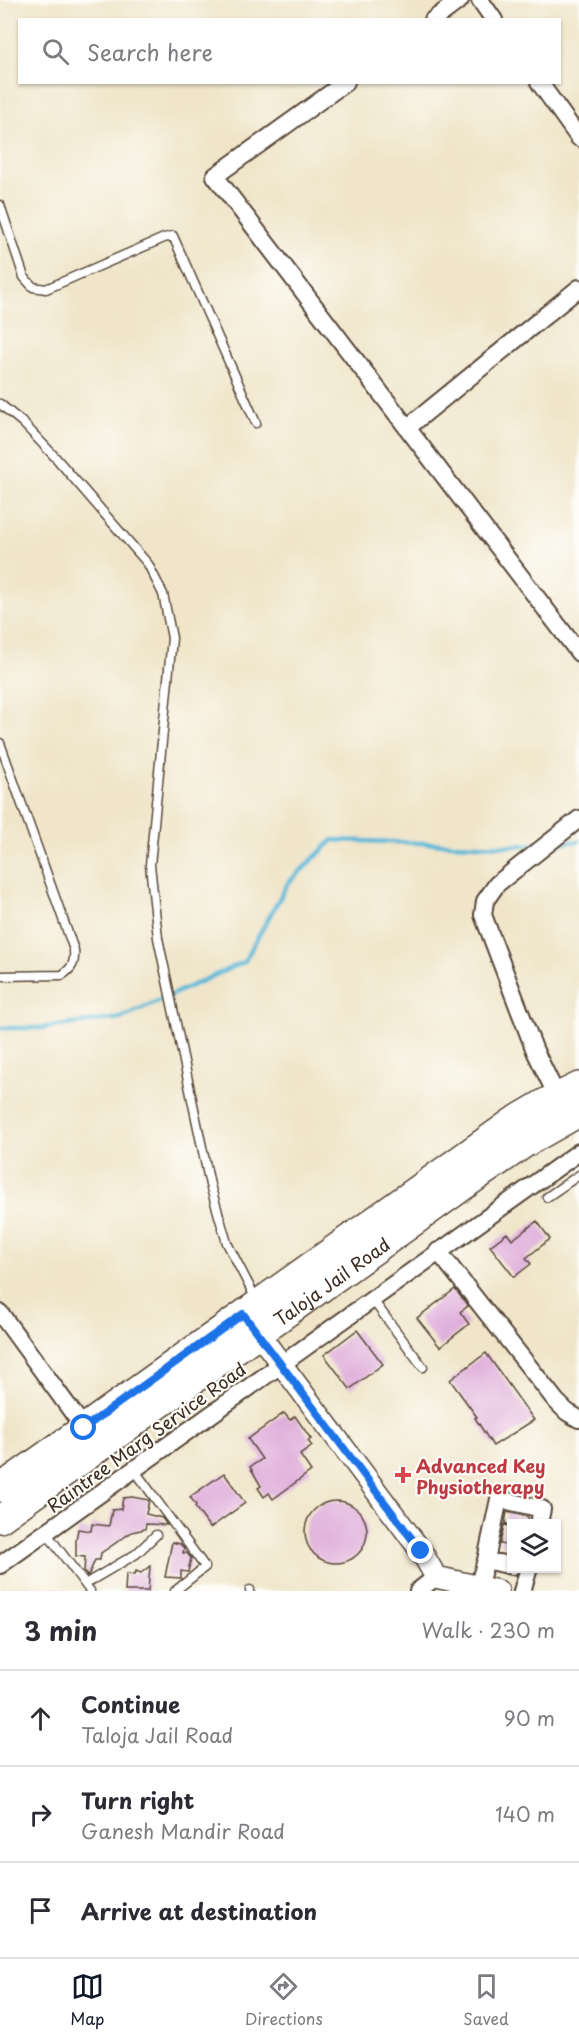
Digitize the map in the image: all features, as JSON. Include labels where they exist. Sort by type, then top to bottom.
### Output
[{"type":"main road","name":"Taloja Jail Road","points":[[0,1519],[91,1438],[261,1316],[512,1122],[568,1091]]},
{"type":"main road","name":"Taloja Jail Road","points":[[261,1316],[526,1143],[579,1113]]},
{"type":"main road","name":"Taloja Jail Road","points":[[0,1488],[91,1438]]},
{"type":"street","points":[[436,18],[460,0]]},
{"type":"street","points":[[480,0],[493,18]]},
{"type":"street","points":[[343,84],[215,176],[579,653]]},
{"type":"street","points":[[541,84],[579,138]]},
{"type":"street","points":[[407,428],[579,288]]},
{"type":"street","points":[[568,1091],[535,1051],[483,915],[485,901],[497,884],[579,819]]},
{"type":"street","name":"Raintree Marg Service Road","points":[[0,1565],[438,1251],[576,1159]]},
{"type":"street","points":[[438,1251],[556,1401],[567,1412],[579,1419]]},
{"type":"street","points":[[0,1313],[91,1438]]},
{"type":"street","points":[[261,1316],[282,1364],[421,1551],[437,1584]]},
{"type":"street","points":[[418,1591],[437,1584],[488,1589],[486,1560],[499,1499],[542,1509],[540,1519]]},
{"type":"street","points":[[486,1560],[507,1565]]},
{"type":"street","points":[[522,1591],[526,1573]]},
{"type":"lane","points":[[0,205],[24,277],[33,287],[46,289],[172,236],[256,423]]},
{"type":"lane","points":[[0,404],[23,423],[56,458],[148,564],[163,594],[172,638],[150,866],[158,938],[210,1185],[228,1243],[261,1316]]},
{"type":"lane","points":[[0,743],[74,950],[75,961],[70,970],[62,975],[0,976]]},
{"type":"lane","points":[[547,1197],[579,1175]]},
{"type":"lane","points":[[372,1299],[423,1367]]},
{"type":"lane","points":[[133,1468],[206,1567],[175,1591]]},
{"type":"lane","points":[[48,1531],[51,1539],[87,1587],[136,1554],[156,1535]]},
{"type":"building","points":[[537,1221],[550,1239],[526,1258],[531,1264],[514,1277],[490,1246],[507,1233],[512,1240]]},
{"type":"building","points":[[455,1289],[468,1306],[460,1312],[469,1324],[440,1347],[417,1318]]},
{"type":"building","points":[[357,1330],[383,1364],[350,1389],[324,1355]]},
{"type":"building","points":[[486,1353],[534,1420],[493,1446],[475,1418],[477,1417],[450,1380]]},
{"type":"building","points":[[284,1413],[290,1420],[295,1416],[311,1439],[308,1441],[312,1446],[300,1455],[311,1471],[273,1499],[269,1493],[264,1497],[258,1488],[261,1486],[250,1467],[262,1459],[248,1439]]},
{"type":"building","points":[[224,1473],[245,1503],[210,1528],[190,1497]]},
{"type":"building","points":[[123,1498],[149,1500],[146,1514],[162,1518],[167,1525],[146,1524],[145,1529],[132,1532],[101,1553],[100,1560],[95,1560],[87,1576],[84,1572],[85,1557],[76,1556],[78,1529],[91,1531],[92,1524],[109,1526],[112,1510],[121,1509]]},
{"type":"building","points":[[336,1501],[353,1506],[358,1510],[362,1515],[367,1532],[362,1549],[358,1554],[353,1558],[336,1563],[319,1558],[314,1554],[310,1549],[305,1532],[310,1515],[314,1510],[319,1506]]},
{"type":"building","points":[[507,1512],[528,1517],[528,1519],[507,1519],[507,1524],[505,1524]]},
{"type":"building","points":[[504,1525],[507,1525],[507,1545],[500,1544]]},
{"type":"building","points":[[172,1542],[180,1544],[184,1548],[183,1553],[187,1553],[191,1558],[188,1572],[181,1571],[181,1578],[165,1577]]},
{"type":"building","points":[[150,1566],[148,1591],[125,1591],[126,1574],[135,1575],[136,1571],[141,1573]]},
{"type":"waterway","points":[[0,1028],[41,1028],[120,1018],[244,962],[288,883],[333,840],[509,846],[539,844]]},
{"type":"waterway","points":[[559,843],[579,841]]},
{"type":"place","name":"Advanced Key Physiotherapy","points":[[403,1475]]},
{"type":"route","points":[[84,1428],[243,1314],[421,1551]]}]
